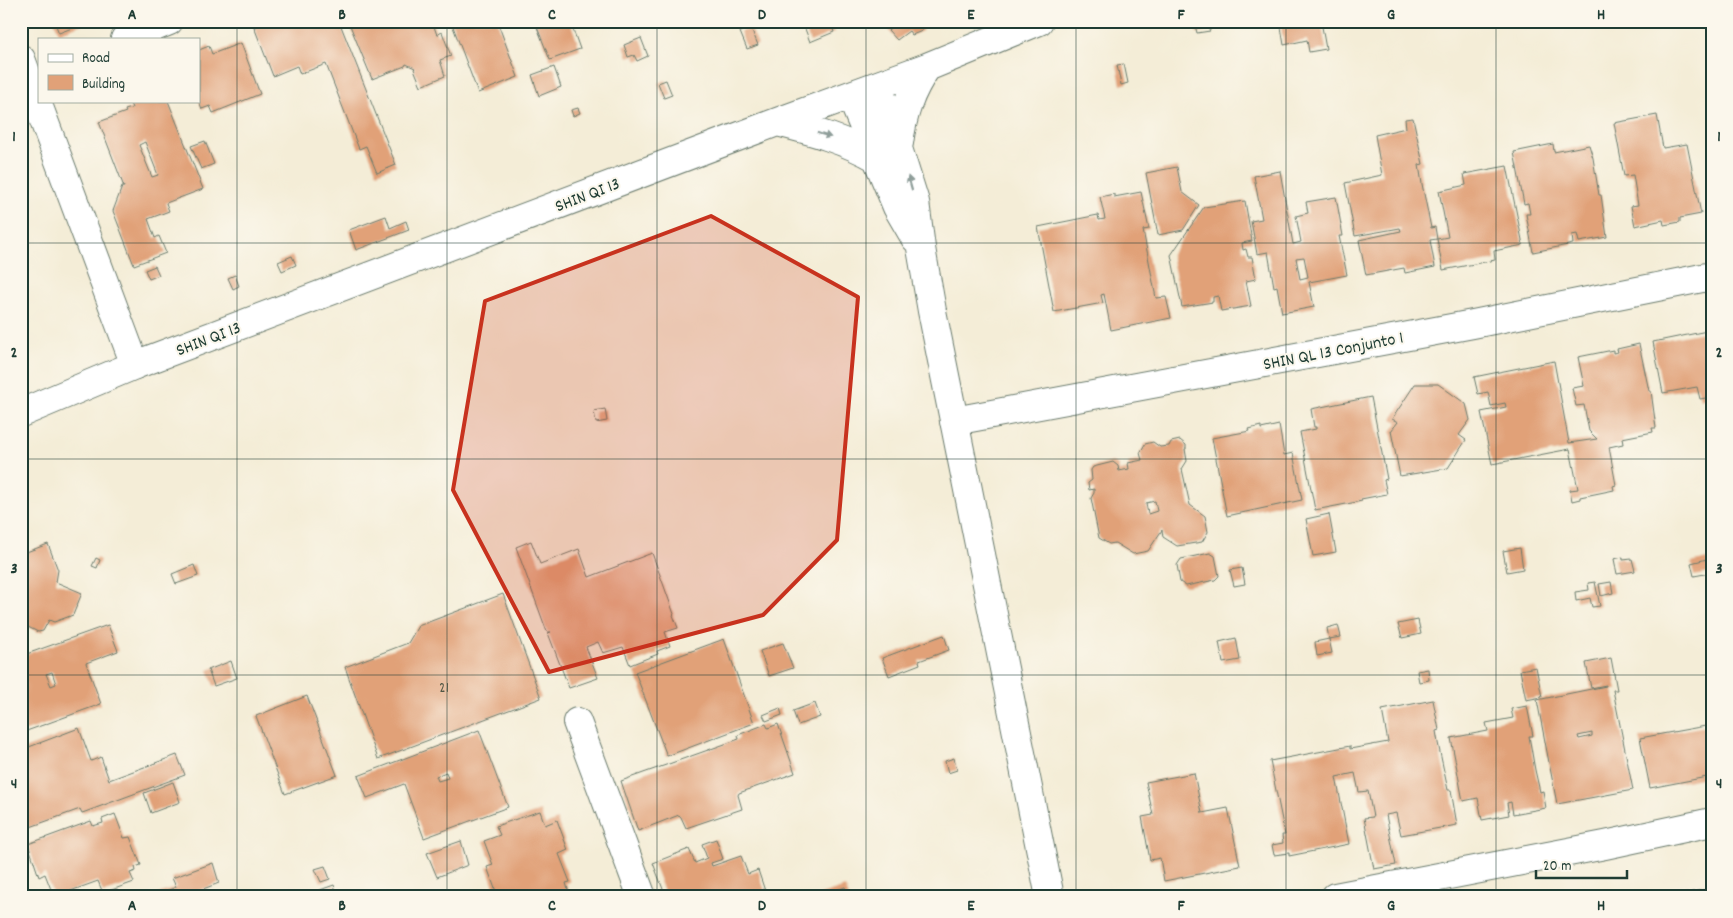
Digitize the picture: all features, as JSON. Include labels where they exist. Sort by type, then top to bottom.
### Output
[{"type":"street","points":[[127,38],[169,21]]},
{"type":"street","name":"SHIN QI 13","points":[[21,413],[135,366],[777,122],[927,67],[1039,21]]},
{"type":"street","points":[[888,153],[917,81],[927,67]]},
{"type":"street","points":[[29,70],[38,95]]},
{"type":"street","points":[[878,85],[897,207],[921,248],[1050,897]]},
{"type":"street","points":[[851,96],[888,153]]},
{"type":"street","points":[[40,102],[135,366]]},
{"type":"street","points":[[777,122],[831,137],[854,146],[888,153]]},
{"type":"street","name":"SHIN QL 13 Conjunto 1","points":[[954,420],[1463,326],[1712,276]]},
{"type":"street","points":[[577,722],[642,897]]},
{"type":"street","points":[[1335,897],[1605,846],[1712,822]]},
{"type":"highlighted area","points":[[711,216],[858,297],[837,540],[763,615],[549,672],[453,490],[485,301]]},
{"type":"building","points":[[54,21],[90,21],[59,33]]},
{"type":"building","points":[[268,21],[339,21],[396,165],[377,173],[366,146],[359,149],[326,64],[300,74],[297,66],[273,76],[254,27]]},
{"type":"building","points":[[354,21],[432,21],[437,35],[442,32],[451,56],[440,60],[445,76],[421,86],[415,68],[406,64],[372,79],[349,23]]},
{"type":"building","points":[[449,21],[497,21],[518,77],[478,93],[452,24],[450,25]]},
{"type":"building","points":[[570,21],[580,49],[550,60],[535,22]]},
{"type":"building","points":[[802,21],[830,21],[834,32],[810,42]]},
{"type":"building","points":[[897,21],[924,21],[924,23],[922,31],[912,35],[909,31],[897,40],[888,30]]},
{"type":"building","points":[[1194,21],[1208,21],[1210,31],[1197,33]]},
{"type":"building","points":[[1280,21],[1321,21],[1326,49],[1309,52],[1307,40],[1284,45]]},
{"type":"building","points":[[751,28],[758,45],[747,49],[740,32]]},
{"type":"building","points":[[641,38],[648,56],[637,61],[634,55],[628,57],[624,45]]},
{"type":"building","points":[[241,43],[260,94],[213,113],[210,106],[202,109],[199,102],[200,50],[209,46],[212,54]]},
{"type":"building","points":[[1124,64],[1128,83],[1121,85],[1117,65]]},
{"type":"building","points":[[554,67],[561,87],[539,96],[532,75]]},
{"type":"building","points":[[666,80],[672,95],[664,98],[658,83]]},
{"type":"building","points":[[129,102],[168,102],[203,189],[166,203],[169,211],[148,219],[155,238],[159,236],[166,253],[134,265],[113,211],[122,187],[124,187],[99,122],[126,112],[125,110],[132,108]],"holes":[[[145,142],[158,175],[152,177],[139,145]]]},
{"type":"building","points":[[578,108],[580,113],[573,116],[571,110]]},
{"type":"building","points":[[1657,115],[1663,148],[1687,144],[1701,214],[1680,218],[1680,222],[1664,225],[1663,220],[1635,226],[1631,206],[1638,205],[1633,175],[1624,176],[1614,123]]},
{"type":"building","points":[[1413,118],[1423,164],[1419,165],[1422,184],[1431,228],[1435,227],[1437,239],[1430,240],[1435,267],[1405,273],[1404,268],[1366,275],[1359,240],[1401,231],[1400,228],[1355,236],[1345,183],[1382,175],[1375,135],[1406,128],[1405,119]]},
{"type":"building","points":[[205,141],[214,164],[201,169],[191,146]]},
{"type":"building","points":[[1553,144],[1554,152],[1589,145],[1599,195],[1601,195],[1607,237],[1579,242],[1577,234],[1572,235],[1573,244],[1533,252],[1526,214],[1530,214],[1528,203],[1524,204],[1514,152]]},
{"type":"building","points":[[1507,166],[1523,245],[1494,251],[1495,260],[1443,270],[1437,239],[1448,237],[1439,191],[1466,185],[1464,174]]},
{"type":"building","points":[[1177,167],[1182,192],[1199,205],[1183,230],[1158,235],[1146,173]]},
{"type":"building","points":[[1280,171],[1293,244],[1301,242],[1296,216],[1308,213],[1306,202],[1336,197],[1343,236],[1339,236],[1347,275],[1309,282],[1314,307],[1282,313],[1277,286],[1274,287],[1268,252],[1257,254],[1251,221],[1262,219],[1254,176]],"holes":[[[1304,257],[1308,277],[1300,279],[1296,258]]]},
{"type":"building","points":[[1141,192],[1149,229],[1143,230],[1156,298],[1166,297],[1171,318],[1111,330],[1104,294],[1101,295],[1103,303],[1054,312],[1038,227],[1098,215],[1099,220],[1105,219],[1100,197],[1114,194],[1114,197]]},
{"type":"building","points":[[1245,201],[1252,241],[1242,243],[1243,250],[1246,249],[1248,257],[1252,257],[1256,279],[1246,281],[1251,306],[1221,311],[1218,296],[1213,297],[1213,302],[1182,307],[1171,255],[1204,207]]},
{"type":"building","points":[[386,216],[390,228],[406,221],[409,230],[356,250],[349,230]]},
{"type":"building","points":[[292,256],[296,265],[282,271],[278,262]]},
{"type":"building","points":[[155,266],[159,275],[149,279],[145,270]]},
{"type":"building","points":[[235,275],[239,286],[233,289],[228,278]]},
{"type":"building","points":[[1712,330],[1712,397],[1700,399],[1697,387],[1663,393],[1653,342]]},
{"type":"building","points":[[1639,344],[1649,391],[1651,391],[1656,428],[1652,428],[1653,432],[1622,438],[1623,444],[1609,447],[1616,485],[1613,486],[1614,490],[1580,497],[1580,499],[1572,501],[1570,490],[1578,489],[1570,449],[1492,464],[1481,412],[1506,407],[1505,403],[1491,406],[1488,392],[1478,394],[1474,377],[1554,361],[1569,443],[1597,439],[1589,431],[1584,405],[1576,406],[1572,388],[1584,386],[1578,357],[1613,350],[1613,353],[1618,352],[1617,349]]},
{"type":"building","points":[[1415,384],[1438,384],[1466,404],[1470,420],[1459,435],[1466,440],[1448,468],[1400,476],[1391,431],[1398,422],[1392,419]]},
{"type":"building","points":[[1371,397],[1387,479],[1384,480],[1387,494],[1315,510],[1300,432],[1316,429],[1311,409]]},
{"type":"building","points":[[605,409],[607,421],[596,423],[594,411]]},
{"type":"building","points":[[1279,425],[1284,455],[1293,453],[1302,500],[1227,516],[1212,438],[1250,431],[1249,429],[1261,426],[1261,429]]},
{"type":"building","points":[[1180,440],[1186,445],[1187,461],[1182,469],[1190,505],[1205,516],[1208,532],[1202,542],[1177,546],[1163,537],[1162,530],[1148,551],[1133,554],[1115,543],[1109,544],[1099,538],[1091,498],[1094,489],[1089,490],[1088,483],[1092,480],[1091,470],[1093,467],[1113,462],[1118,466],[1119,471],[1129,469],[1128,463],[1142,460],[1140,453],[1145,444],[1153,442],[1160,447],[1169,446],[1171,442]],"holes":[[[1155,501],[1157,511],[1148,514],[1146,503]]]},
{"type":"building","points":[[1329,514],[1336,552],[1313,556],[1306,519]]},
{"type":"building","points":[[531,541],[540,564],[579,549],[589,577],[652,553],[678,628],[665,632],[670,646],[657,651],[658,654],[630,665],[623,647],[603,653],[598,642],[586,647],[598,678],[569,688],[548,633],[551,632],[547,632],[516,547]]},
{"type":"building","points":[[48,544],[58,570],[56,582],[82,593],[73,615],[54,622],[49,620],[43,631],[38,632],[28,627],[23,636],[21,635],[21,554]]},
{"type":"building","points":[[1520,548],[1523,569],[1507,572],[1503,551]]},
{"type":"building","points":[[1210,553],[1215,556],[1219,576],[1215,580],[1186,586],[1180,582],[1177,565],[1181,559]]},
{"type":"building","points":[[1623,557],[1623,560],[1632,559],[1635,571],[1617,574],[1614,559]]},
{"type":"building","points":[[96,558],[100,560],[97,568],[92,566]]},
{"type":"building","points":[[1707,559],[1710,573],[1694,576],[1691,563]]},
{"type":"building","points":[[194,565],[198,576],[176,584],[172,574]]},
{"type":"building","points":[[1242,568],[1245,584],[1234,586],[1230,570]]},
{"type":"building","points":[[1595,582],[1600,606],[1592,607],[1590,598],[1576,601],[1575,592],[1589,590],[1588,583]]},
{"type":"building","points":[[1611,582],[1613,593],[1601,596],[1599,584]]},
{"type":"building","points":[[503,594],[541,698],[378,759],[345,667],[408,643],[418,626]]},
{"type":"building","points":[[1418,620],[1421,634],[1402,638],[1398,624]]},
{"type":"building","points":[[108,625],[118,651],[86,663],[101,704],[21,733],[21,656]],"holes":[[[52,672],[56,684],[51,686],[46,674]]]},
{"type":"building","points":[[1338,625],[1341,637],[1329,639],[1327,628]]},
{"type":"building","points":[[944,635],[949,650],[919,661],[920,664],[889,676],[882,658]]},
{"type":"building","points":[[1236,638],[1240,660],[1223,663],[1219,642]]},
{"type":"building","points":[[724,639],[754,723],[667,756],[635,672]]},
{"type":"building","points":[[1329,639],[1332,653],[1317,656],[1315,642]]},
{"type":"building","points":[[783,643],[793,668],[769,676],[760,651]]},
{"type":"building","points":[[1611,658],[1617,690],[1613,690],[1633,790],[1557,804],[1537,700],[1606,686],[1591,688],[1586,663]],"holes":[[[1592,733],[1592,736],[1579,739],[1578,736]]]},
{"type":"building","points":[[231,661],[237,678],[214,686],[208,670]]},
{"type":"building","points":[[1536,667],[1542,697],[1526,700],[1520,670]]},
{"type":"building","points":[[1428,669],[1429,680],[1419,682],[1417,671]]},
{"type":"building","points":[[307,696],[337,775],[285,794],[256,716]]},
{"type":"building","points":[[1433,700],[1439,730],[1436,731],[1438,743],[1448,790],[1451,790],[1457,825],[1401,835],[1396,813],[1386,815],[1396,865],[1374,869],[1364,818],[1373,817],[1368,791],[1359,792],[1355,773],[1336,777],[1349,844],[1289,856],[1289,853],[1274,855],[1272,845],[1283,843],[1282,835],[1285,835],[1270,761],[1350,746],[1350,749],[1388,742],[1382,710]]},
{"type":"building","points":[[815,703],[820,717],[798,725],[793,711]]},
{"type":"building","points":[[1527,706],[1533,736],[1529,736],[1535,770],[1540,792],[1543,791],[1546,808],[1513,814],[1511,802],[1507,803],[1509,815],[1482,820],[1478,798],[1463,801],[1451,738],[1488,731],[1486,723],[1513,718],[1511,709]]},
{"type":"building","points":[[780,708],[782,715],[766,721],[763,715]]},
{"type":"building","points":[[766,724],[768,728],[778,724],[795,773],[739,793],[742,809],[686,828],[679,815],[638,831],[621,781],[739,739],[738,735]]},
{"type":"building","points":[[1711,725],[1712,776],[1650,788],[1640,738]]},
{"type":"building","points":[[79,728],[91,761],[101,757],[109,780],[177,755],[185,775],[85,812],[82,813],[80,809],[22,830],[21,750]]},
{"type":"building","points":[[479,730],[508,807],[424,838],[404,784],[367,798],[358,776]],"holes":[[[446,772],[448,778],[438,781],[436,776]]]},
{"type":"building","points":[[954,758],[957,770],[948,773],[945,761]]},
{"type":"building","points":[[1194,773],[1202,813],[1228,808],[1240,866],[1164,881],[1160,858],[1150,860],[1142,817],[1153,815],[1146,782]]},
{"type":"building","points":[[173,782],[180,802],[151,813],[144,793]]},
{"type":"building","points":[[540,811],[545,825],[557,820],[568,850],[559,854],[570,882],[566,883],[569,893],[560,897],[498,897],[487,867],[493,865],[484,841],[500,835],[496,826]]},
{"type":"building","points":[[115,814],[124,838],[130,837],[141,865],[135,867],[136,871],[130,873],[134,882],[103,893],[98,881],[54,897],[45,874],[39,877],[28,844],[91,821],[93,826],[103,823],[102,819]]},
{"type":"building","points":[[716,839],[723,859],[711,863],[712,866],[741,856],[748,874],[758,870],[767,897],[666,897],[653,863],[689,849],[695,863],[707,858],[702,844]]},
{"type":"building","points":[[461,841],[468,865],[437,877],[427,853]]},
{"type":"building","points":[[213,863],[219,883],[182,897],[151,897],[176,887],[172,878]]},
{"type":"building","points":[[325,866],[330,879],[321,882],[315,869]]},
{"type":"building","points":[[334,885],[338,897],[322,897],[320,890]]},
{"type":"building","points":[[845,887],[849,897],[818,897],[818,896]]},
{"type":"building","points":[[1712,888],[1712,897],[1684,897],[1683,894]]}]
